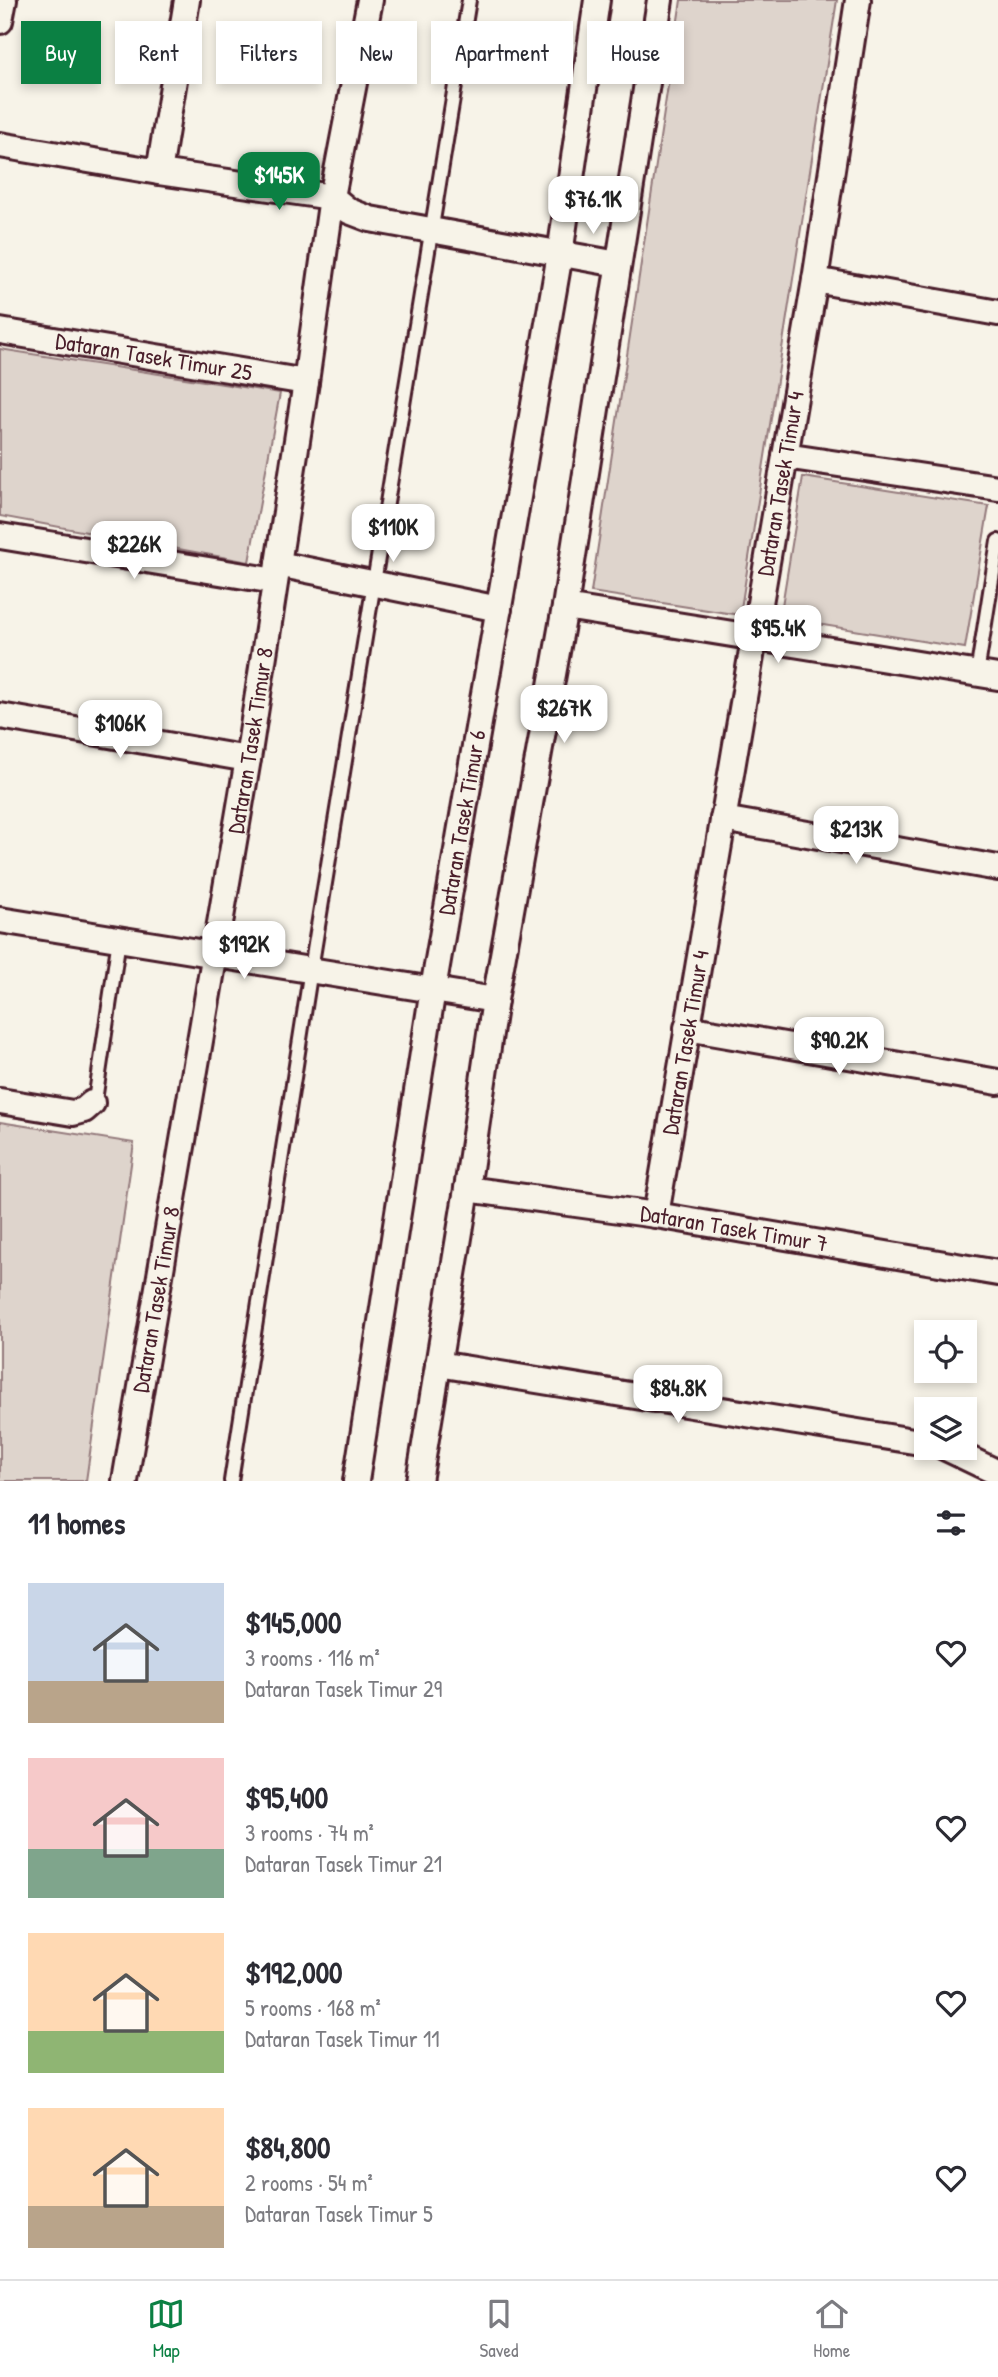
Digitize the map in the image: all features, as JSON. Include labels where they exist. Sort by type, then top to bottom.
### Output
[{"type":"street","points":[[0,21],[4,0]]},
{"type":"street","points":[[159,172],[187,0]]},
{"type":"street","name":"Dataran Tasek Timur 8","points":[[125,1481],[248,759],[332,197],[370,0]]},
{"type":"street","name":"Dataran Tasek Timur 6","points":[[356,1481],[433,989],[560,254],[597,0]]},
{"type":"street","points":[[418,1481],[439,1364],[495,1000],[565,607],[660,0]]},
{"type":"street","name":"Dataran Tasek Timur 4","points":[[656,1214],[815,281],[858,0]]},
{"type":"street","points":[[0,145],[332,197],[359,216],[618,264]]},
{"type":"street","points":[[815,281],[998,313]]},
{"type":"street","name":"Dataran Tasek Timur 25","points":[[0,331],[306,382]]},
{"type":"street","points":[[785,456],[998,488]]},
{"type":"street","points":[[0,536],[374,584],[499,609]]},
{"type":"street","points":[[565,607],[988,676]]},
{"type":"street","points":[[0,716],[248,759]]},
{"type":"street","points":[[723,819],[998,868]]},
{"type":"street","points":[[0,920],[495,1000]]},
{"type":"street","points":[[687,1028],[998,1082]]},
{"type":"street","points":[[0,1101],[73,1114],[85,1110],[92,1103]]},
{"type":"street","name":"Dataran Tasek Timur 7","points":[[467,1189],[656,1214],[998,1273]]},
{"type":"street","points":[[439,1364],[914,1441]]},
{"type":"street","points":[[969,1460],[993,1472]]},
{"type":"lane","points":[[231,1481],[311,969],[469,0]]},
{"type":"lane","points":[[988,676],[998,541]]},
{"type":"lane","points":[[92,1103],[96,1094],[119,939]]},
{"type":"shaded area","points":[[681,0],[837,0],[740,615],[591,592],[668,84],[684,84],[684,21],[678,21]]},
{"type":"shaded area","points":[[0,349],[280,393],[249,562],[0,516]]},
{"type":"shaded area","points":[[803,477],[989,506],[965,648],[780,618]]},
{"type":"shaded area","points":[[0,1122],[134,1143],[86,1481],[0,1481]]}]
